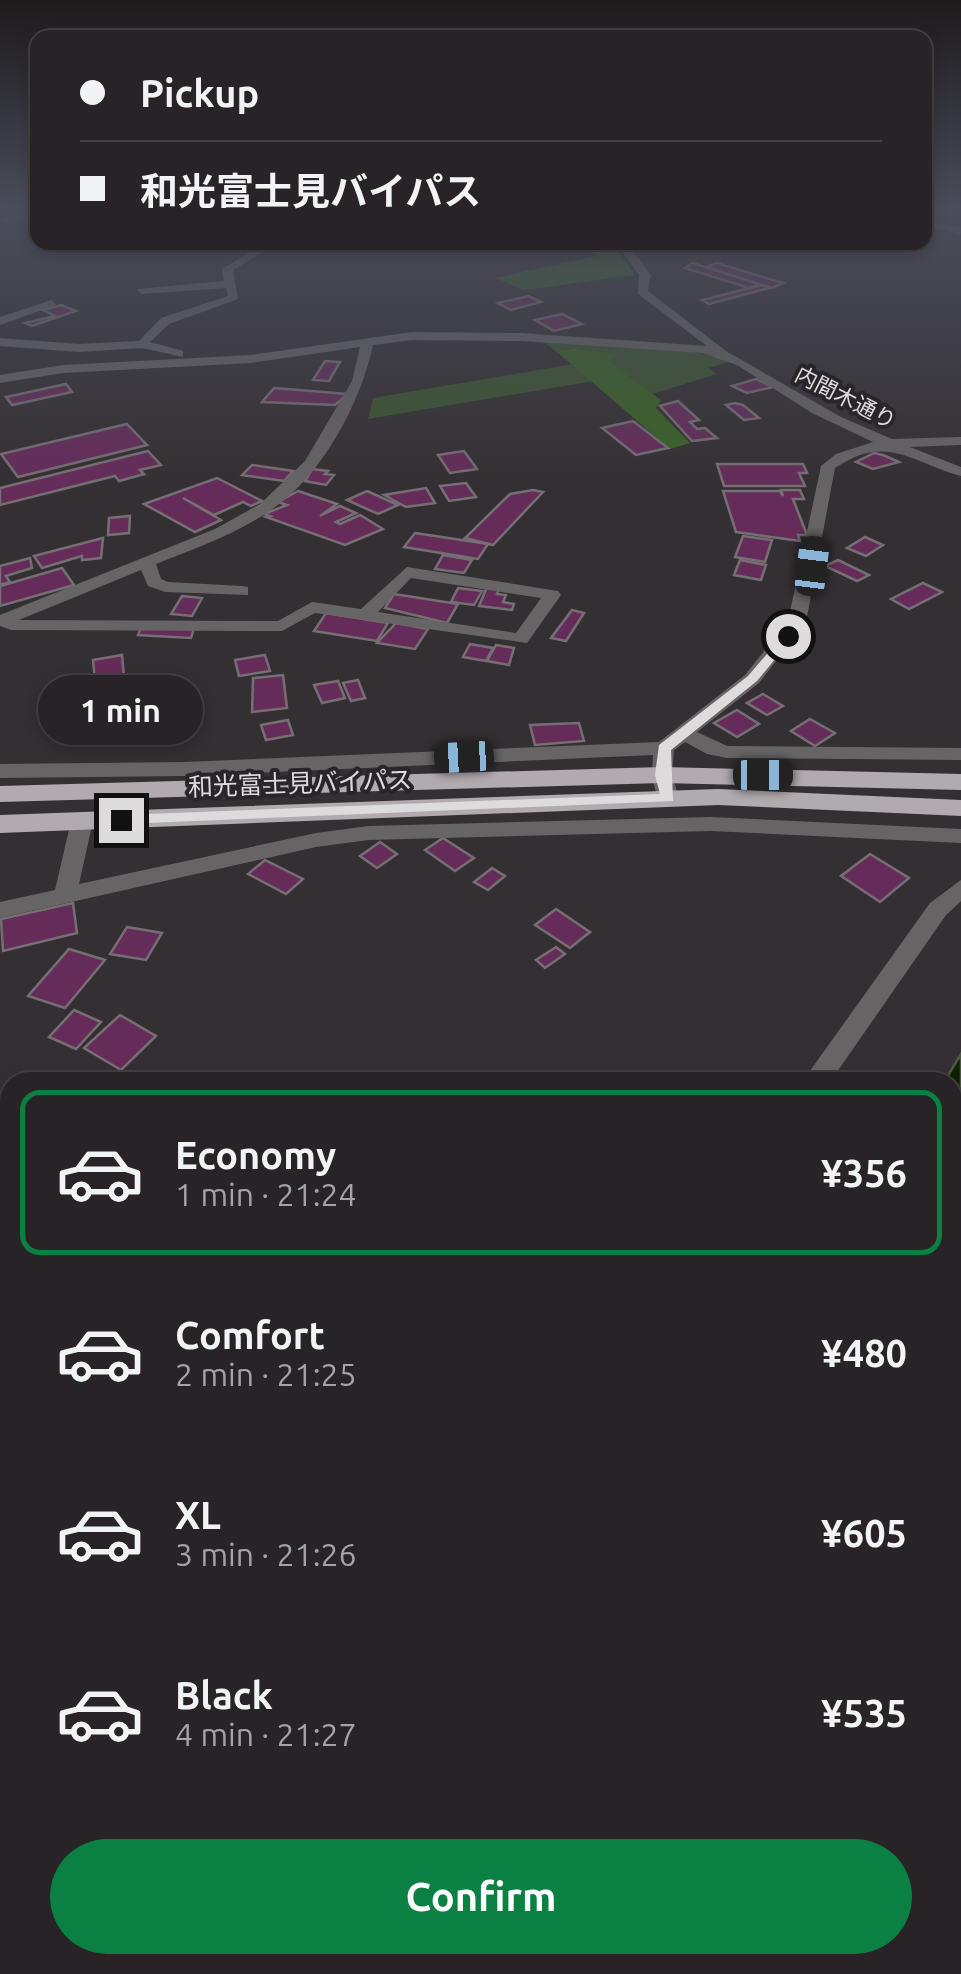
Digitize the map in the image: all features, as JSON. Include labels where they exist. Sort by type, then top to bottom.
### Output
[{"type":"highway","name":"和光富士見バイパス","points":[[0,794],[961,782]]},
{"type":"highway","name":"和光富士見バイパス","points":[[0,824],[665,786],[961,808]]},
{"type":"street","points":[[142,344],[166,321],[231,301]]},
{"type":"street","points":[[654,301],[723,352]]},
{"type":"street","points":[[0,321],[52,304]]},
{"type":"street","name":"内間木通り","points":[[0,378],[62,369],[198,364],[452,334],[723,352],[763,372],[798,399],[961,472]]},
{"type":"street","points":[[1,620],[222,532],[266,507],[311,463],[359,380],[368,341]]},
{"type":"street","points":[[0,342],[78,348],[142,344],[194,357],[198,364]]},
{"type":"street","points":[[0,771],[186,769],[664,748],[752,679],[797,622],[828,466],[853,452],[961,441]]},
{"type":"street","points":[[147,562],[154,582],[165,587],[242,591]]},
{"type":"street","points":[[1,620],[12,624],[282,626],[312,607],[364,615],[521,639],[552,595],[407,572],[364,615]]},
{"type":"street","points":[[682,732],[714,750],[728,752],[961,754]]},
{"type":"street","points":[[664,748],[665,786]]},
{"type":"street","points":[[65,896],[82,821]]},
{"type":"street","points":[[0,910],[316,840],[370,832],[711,824],[961,836]]},
{"type":"street","points":[[822,1072],[938,909],[961,888]]},
{"type":"shaded area","points":[[542,341],[693,352],[732,361],[708,368],[717,374],[652,394],[609,362],[615,357],[577,348],[557,352]]},
{"type":"shaded area","points":[[573,364],[594,381],[368,419],[373,398]]},
{"type":"shaded area","points":[[961,1054],[961,1072],[950,1072]]},
{"type":"green space","points":[[577,348],[616,356],[610,362],[661,400],[656,408],[690,443],[670,449],[557,352]]},
{"type":"building","points":[[506,301],[541,302],[511,310],[498,303]]},
{"type":"building","points":[[61,305],[76,311],[32,326],[25,323],[55,316],[43,310]]},
{"type":"building","points":[[562,314],[582,324],[554,331],[535,320]]},
{"type":"building","points":[[325,361],[340,362],[329,381],[313,380]]},
{"type":"building","points":[[756,379],[773,387],[747,393],[732,386]]},
{"type":"building","points":[[66,384],[72,392],[12,405],[6,397]]},
{"type":"building","points":[[274,388],[348,394],[335,405],[262,402]]},
{"type":"building","points":[[678,401],[699,420],[690,422],[697,429],[705,428],[717,438],[692,441],[660,406]]},
{"type":"building","points":[[735,403],[759,418],[744,420],[726,405]]},
{"type":"building","points":[[633,421],[668,448],[636,455],[602,428]]},
{"type":"building","points":[[127,424],[147,445],[18,477],[1,454]]},
{"type":"building","points":[[148,451],[161,465],[140,470],[144,474],[119,481],[115,476],[0,505],[0,488]]},
{"type":"building","points":[[464,451],[477,469],[450,473],[438,455]]},
{"type":"building","points":[[874,453],[899,462],[873,469],[856,462]]},
{"type":"building","points":[[717,464],[803,464],[807,473],[799,473],[805,486],[724,486]]},
{"type":"building","points":[[252,465],[293,471],[284,481],[242,475]]},
{"type":"building","points":[[312,469],[334,475],[326,485],[305,481]]},
{"type":"building","points":[[217,478],[262,501],[251,506],[243,502],[214,515],[183,498],[221,520],[195,532],[144,504]]},
{"type":"building","points":[[466,483],[476,497],[449,501],[440,486]]},
{"type":"building","points":[[426,488],[435,503],[406,507],[384,495]]},
{"type":"building","points":[[781,490],[800,490],[804,499],[793,499],[807,535],[798,535],[800,541],[736,532],[723,491],[780,491],[783,496]]},
{"type":"building","points":[[298,491],[337,504],[320,516],[340,506],[356,513],[336,522],[340,524],[360,515],[383,529],[345,545],[266,517],[270,516],[264,514],[287,505],[278,502]]},
{"type":"building","points":[[367,491],[398,505],[378,514],[347,500]]},
{"type":"building","points":[[543,492],[493,545],[465,538],[510,494]]},
{"type":"building","points":[[130,516],[129,533],[108,535],[109,518]]},
{"type":"building","points":[[415,533],[488,544],[478,559],[404,547]]},
{"type":"building","points":[[743,536],[772,540],[765,562],[735,557]]},
{"type":"building","points":[[865,537],[883,545],[866,556],[847,548]]},
{"type":"building","points":[[103,538],[101,558],[82,560],[82,556],[42,568],[34,556]]},
{"type":"building","points":[[443,555],[472,560],[464,573],[435,569]]},
{"type":"building","points":[[30,558],[32,568],[6,576],[10,582],[0,585],[0,566]]},
{"type":"building","points":[[740,560],[766,565],[761,580],[734,575]]},
{"type":"building","points":[[838,560],[869,575],[857,581],[825,566]]},
{"type":"building","points":[[62,568],[74,585],[0,606],[0,586]]},
{"type":"building","points":[[923,583],[942,592],[909,609],[891,599]]},
{"type":"building","points":[[487,587],[506,595],[503,602],[514,604],[512,610],[479,606]]},
{"type":"building","points":[[458,588],[482,591],[474,605],[451,602]]},
{"type":"building","points":[[394,594],[458,604],[447,623],[385,608]]},
{"type":"building","points":[[182,596],[202,598],[192,616],[171,614]]},
{"type":"building","points":[[572,610],[584,613],[566,641],[551,638]]},
{"type":"building","points":[[326,613],[388,623],[377,641],[314,631]]},
{"type":"building","points":[[396,623],[428,629],[415,649],[377,643]]},
{"type":"building","points":[[142,625],[195,625],[191,638],[138,635]]},
{"type":"building","points":[[470,644],[493,648],[486,661],[463,657]]},
{"type":"building","points":[[496,645],[514,648],[509,665],[487,661]]},
{"type":"building","points":[[122,655],[125,688],[96,692],[93,660]]},
{"type":"building","points":[[265,655],[270,671],[239,676],[235,660]]},
{"type":"building","points":[[283,675],[287,708],[252,712],[253,678]]},
{"type":"building","points":[[358,680],[365,698],[351,701],[343,683]]},
{"type":"building","points":[[338,681],[345,698],[322,703],[314,685]]},
{"type":"building","points":[[763,694],[783,706],[767,715],[747,703]]},
{"type":"building","points":[[737,710],[759,724],[737,737],[714,723]]},
{"type":"building","points":[[810,719],[835,733],[815,746],[791,731]]},
{"type":"building","points":[[288,720],[293,735],[266,740],[261,725]]},
{"type":"building","points":[[579,723],[584,741],[535,745],[530,725]]},
{"type":"building","points":[[443,838],[474,858],[455,871],[425,850]]},
{"type":"building","points":[[380,842],[397,854],[377,868],[360,856]]},
{"type":"building","points":[[870,854],[909,878],[880,902],[841,876]]},
{"type":"building","points":[[265,860],[303,879],[286,894],[248,874]]},
{"type":"building","points":[[492,868],[505,876],[488,890],[474,882]]},
{"type":"building","points":[[73,903],[77,933],[3,951],[1,919]]},
{"type":"building","points":[[556,909],[590,932],[570,948],[535,925]]},
{"type":"building","points":[[127,927],[162,933],[146,960],[110,954]]},
{"type":"building","points":[[556,947],[565,954],[545,968],[536,960]]},
{"type":"building","points":[[69,949],[105,960],[65,1008],[28,996]]},
{"type":"building","points":[[74,1010],[101,1022],[76,1049],[49,1037]]},
{"type":"building","points":[[120,1015],[156,1036],[121,1070],[84,1048]]},
{"type":"route","points":[[121,820],[668,798],[662,775],[664,748],[752,679],[788,636]]}]
